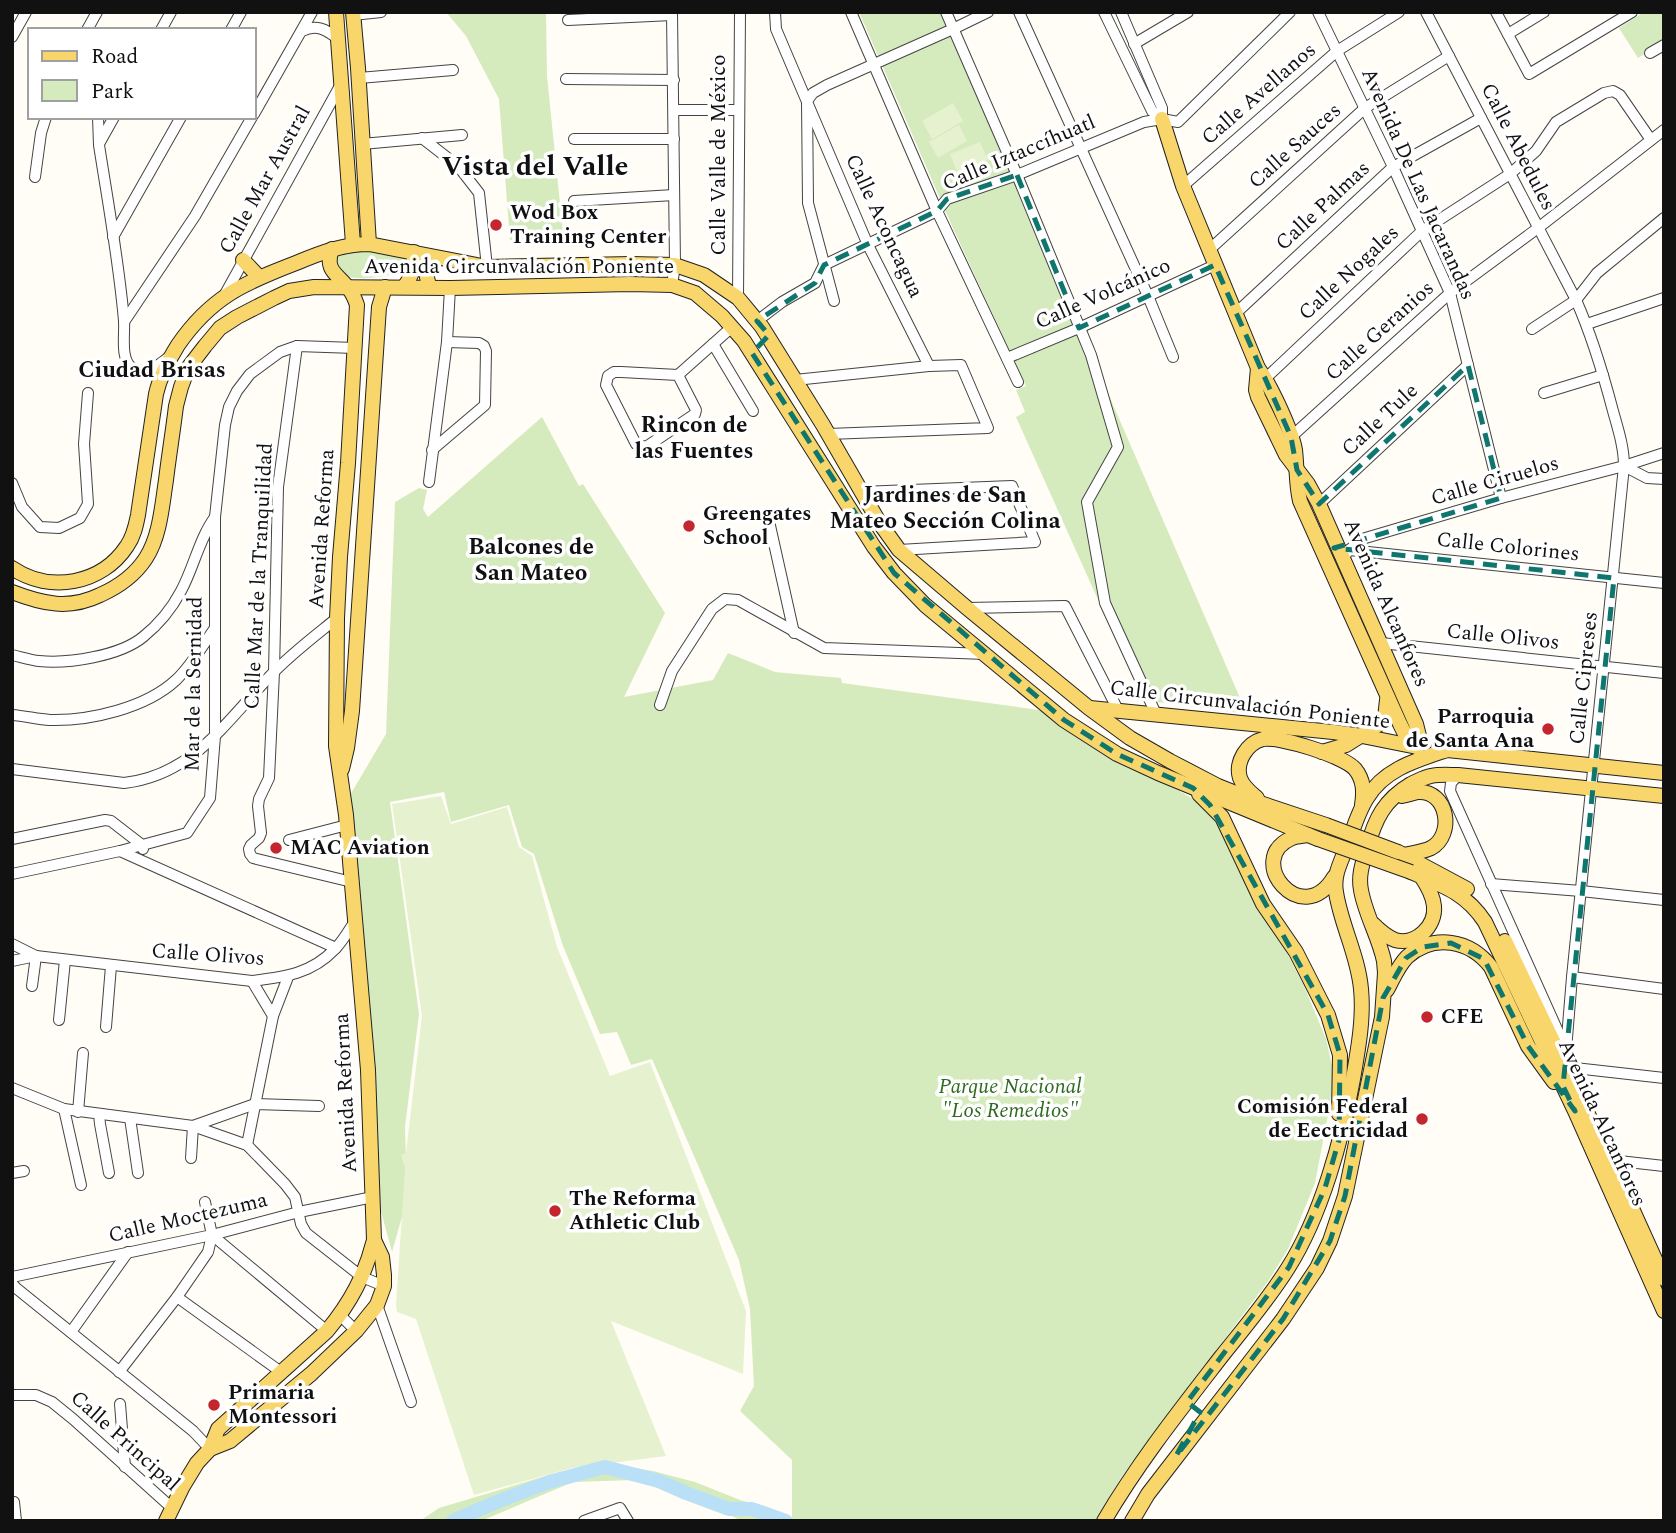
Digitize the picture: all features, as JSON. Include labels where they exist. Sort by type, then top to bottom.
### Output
[{"type":"main road","points":[[336,12],[353,244]]},
{"type":"main road","points":[[353,14],[369,244]]},
{"type":"main road","name":"Avenida Alcanfores","points":[[1162,119],[1183,186],[1260,376],[1295,447],[1300,500],[1407,738],[1417,747]]},
{"type":"main road","name":"Avenida Circunvalación Poniente","points":[[12,568],[23,575],[47,583],[72,581],[100,572],[120,556],[129,543],[138,515],[160,378],[172,355],[197,320],[224,296],[259,277],[332,249],[353,244],[369,244],[488,267],[675,264],[704,275],[738,298],[759,324],[879,522],[899,550],[1089,708],[1130,738],[1218,786],[1401,854]]},
{"type":"main road","name":"Avenida Reforma","points":[[169,1517],[183,1486],[197,1463],[210,1449],[218,1429],[327,1331],[340,1315],[362,1277],[374,1240],[368,1070],[347,825],[336,746],[340,557],[358,318],[357,305],[348,287],[332,270],[332,249]]},
{"type":"main road","points":[[404,287],[414,270],[414,252]]},
{"type":"main road","points":[[429,286],[426,273],[430,257]]},
{"type":"main road","points":[[243,260],[259,277]]},
{"type":"main road","points":[[630,284],[631,264]]},
{"type":"main road","name":"Avenida Circunvalación Poniente","points":[[12,592],[49,604],[69,604],[90,600],[109,591],[124,582],[136,570],[147,556],[160,521],[176,406],[188,368],[220,328],[289,291],[314,287],[672,285],[695,293],[722,316],[748,347],[848,507],[894,573],[925,605],[1064,720],[1117,754],[1194,788],[1313,837],[1416,874]]},
{"type":"main road","name":"Avenida Reforma","points":[[340,777],[352,711],[378,316],[385,286]]},
{"type":"main road","points":[[748,347],[759,324]]},
{"type":"main road","points":[[748,347],[765,340],[770,341]]},
{"type":"main road","name":"Avenida Alcanfores","points":[[1260,376],[1258,397],[1279,443],[1308,484],[1346,554],[1416,724],[1419,736],[1417,747]]},
{"type":"main road","points":[[1320,752],[1346,745],[1381,723],[1385,718],[1387,695]]},
{"type":"main road","name":"Calle Circunvalación Poniente","points":[[1089,708],[1362,736],[1417,747],[1664,773]]},
{"type":"main road","points":[[1264,804],[1245,787],[1238,770],[1245,751],[1254,743],[1271,738],[1349,763],[1356,770],[1363,785],[1362,806]]},
{"type":"main road","points":[[1313,837],[1293,838],[1284,843],[1274,860],[1276,879],[1284,889],[1294,895],[1318,894],[1330,885],[1362,806],[1376,786],[1417,747]]},
{"type":"main road","points":[[1390,772],[1447,750]]},
{"type":"main road","points":[[1132,1521],[1176,1456],[1283,1318],[1317,1268],[1330,1241],[1345,1196],[1382,1017],[1384,961],[1361,889],[1360,874],[1378,815],[1387,802],[1421,779],[1458,775],[1664,796]]},
{"type":"main road","points":[[1194,788],[1222,817],[1263,904],[1296,952],[1328,1015],[1339,1055],[1339,1140]]},
{"type":"main road","points":[[1387,802],[1418,792],[1427,793],[1437,799],[1446,817],[1439,841],[1431,848],[1401,854]]},
{"type":"main road","name":"Avenida Alcanfores","points":[[1401,854],[1468,889],[1492,916],[1658,1253],[1664,1279]]},
{"type":"main road","points":[[1373,924],[1396,940],[1406,941],[1425,932],[1433,919],[1435,908],[1426,883],[1416,874]]},
{"type":"main road","name":"Avenida Alcanfores","points":[[1416,874],[1462,897],[1476,908],[1485,922],[1575,1111],[1664,1311]]},
{"type":"main road","points":[[1104,1521],[1120,1493],[1186,1402],[1289,1267],[1325,1188],[1353,1080],[1362,991],[1334,877]]},
{"type":"main road","points":[[1384,998],[1396,972],[1415,951],[1442,943],[1466,946],[1491,967],[1528,1046],[1575,1111]]},
{"type":"main road","name":"Avenida Reforma","points":[[210,1449],[230,1441],[310,1374],[356,1331],[377,1306],[384,1286],[384,1275],[382,1257],[374,1240]]},
{"type":"main road","points":[[1176,1456],[1198,1417],[1198,1412],[1186,1402]]},
{"type":"street","points":[[12,37],[26,12]]},
{"type":"street","points":[[162,28],[171,12]]},
{"type":"street","points":[[232,28],[241,12]]},
{"type":"street","points":[[256,111],[312,12]]},
{"type":"street","points":[[353,14],[381,12]]},
{"type":"street","name":"Calle Valle de México","points":[[738,298],[740,12]]},
{"type":"street","name":"Calle Aconcagua","points":[[775,12],[776,29],[869,245],[929,366]]},
{"type":"street","points":[[851,12],[937,211],[1018,382]]},
{"type":"street","points":[[946,12],[1091,355],[1118,447],[1087,502],[1105,603],[1156,714]]},
{"type":"street","points":[[834,301],[808,203],[807,101],[813,93],[827,85],[988,12]]},
{"type":"street","points":[[1019,12],[1173,356]]},
{"type":"street","name":"Avenida Alcanfores","points":[[1104,12],[1152,111],[1162,119]]},
{"type":"street","name":"Avenida Alcanfores","points":[[1121,12],[1161,108],[1162,119]]},
{"type":"street","points":[[1135,44],[1188,12]]},
{"type":"street","name":"Calle Iztaccíhuatl","points":[[759,324],[782,302],[815,284],[824,265],[937,211],[947,199],[1017,175],[1144,121],[1162,119],[1178,122],[1290,12]]},
{"type":"street","name":"Avenida De Las Jacarandas","points":[[1318,12],[1450,293],[1501,498]]},
{"type":"street","name":"Calle Avellanos","points":[[1183,186],[1337,51],[1399,12]]},
{"type":"street","name":"Calle Abedules","points":[[1426,12],[1576,300]]},
{"type":"street","points":[[1496,12],[1529,74],[1632,12]]},
{"type":"street","points":[[1508,34],[1544,12]]},
{"type":"street","points":[[568,20],[672,14],[675,264],[672,285]]},
{"type":"street","points":[[302,31],[317,27],[325,29],[338,39]]},
{"type":"street","points":[[1650,53],[1664,45]]},
{"type":"street","name":"Calle Sauces","points":[[1209,250],[1365,108],[1449,56]]},
{"type":"street","points":[[339,60],[346,61],[358,73],[453,70]]},
{"type":"street","points":[[566,79],[674,80]]},
{"type":"street","name":"Calle Mar Austral","points":[[224,296],[341,84]]},
{"type":"street","name":"Calle Nogales","points":[[1260,376],[1422,231],[1510,174],[1536,151],[1556,122],[1604,93],[1613,91],[1620,95],[1651,140]]},
{"type":"street","points":[[674,110],[739,110]]},
{"type":"street","name":"Calle Palmas","points":[[1236,313],[1393,167],[1481,118]]},
{"type":"street","points":[[35,177],[45,119]]},
{"type":"street","points":[[98,119],[99,145],[124,322],[125,358],[132,368],[139,371],[154,369],[172,355]]},
{"type":"street","points":[[99,145],[113,119]]},
{"type":"street","points":[[113,237],[180,119]]},
{"type":"street","points":[[124,322],[195,216],[251,119]]},
{"type":"street","name":"Calle Geranios","points":[[1291,437],[1450,293],[1664,130]]},
{"type":"street","points":[[362,144],[462,135]]},
{"type":"street","points":[[422,138],[458,166],[479,193],[488,267]]},
{"type":"street","points":[[574,139],[674,139]]},
{"type":"street","points":[[574,201],[674,195]]},
{"type":"street","points":[[351,211],[358,214],[366,211]]},
{"type":"street","points":[[1532,329],[1576,300],[1597,273],[1664,218]]},
{"type":"street","name":"Calle Volcánico","points":[[1007,358],[1215,265]]},
{"type":"street","points":[[429,482],[447,342],[450,288]]},
{"type":"street","points":[[1587,324],[1664,298]]},
{"type":"street","name":"Calle Cipreses","points":[[1566,1068],[1572,977],[1625,466],[1623,448],[1603,375],[1587,324],[1576,300]]},
{"type":"street","points":[[358,318],[365,311],[375,312],[378,316]]},
{"type":"street","points":[[678,375],[696,410],[695,414],[646,447],[636,444],[606,385],[608,376],[614,372],[678,375],[732,327]]},
{"type":"street","points":[[432,450],[485,405],[484,346],[447,342]]},
{"type":"street","points":[[713,344],[754,411]]},
{"type":"street","points":[[12,655],[39,661],[67,661],[122,649],[142,638],[165,615],[181,591],[208,527],[215,517],[225,425],[229,407],[237,391],[250,374],[280,352],[297,346],[355,348]]},
{"type":"street","name":"Calle Mar de la Tranquilidad","points":[[297,346],[278,487],[269,778],[259,799],[261,833],[249,849],[254,858],[352,882]]},
{"type":"street","points":[[795,380],[961,365],[988,428],[828,435]]},
{"type":"street","name":"Calle Tule","points":[[1319,504],[1468,365]]},
{"type":"street","points":[[1544,393],[1603,375]]},
{"type":"street","points":[[12,483],[22,507],[40,527],[59,528],[80,518],[88,504],[84,444],[88,393]]},
{"type":"street","name":"Calle Ciruelos","points":[[1346,554],[1362,539],[1664,453]]},
{"type":"street","points":[[348,463],[359,469],[368,462]]},
{"type":"street","points":[[1625,466],[1647,478],[1664,480]]},
{"type":"street","points":[[861,492],[1012,486],[1035,542],[899,550]]},
{"type":"street","name":"Mar de la Sernidad","points":[[12,874],[120,851],[187,833],[211,798],[215,736],[215,517]]},
{"type":"street","points":[[769,521],[794,633]]},
{"type":"street","name":"Calle Colorines","points":[[1346,554],[1664,583]]},
{"type":"street","points":[[340,557],[352,555],[362,559]]},
{"type":"street","points":[[660,705],[672,671],[712,609],[725,599],[738,600],[824,648],[986,654]]},
{"type":"street","points":[[967,608],[1065,606],[1118,710]]},
{"type":"street","points":[[12,769],[124,783],[139,781],[173,769],[215,736],[274,672],[337,618]]},
{"type":"street","points":[[12,715],[68,720],[110,712],[148,699],[178,678],[215,628]]},
{"type":"street","name":"Calle Olivos","points":[[1381,643],[1664,673]]},
{"type":"street","name":"Avenida Alcanfores","points":[[1458,775],[1451,783],[1450,791],[1566,1050]]},
{"type":"street","points":[[12,839],[111,821],[142,845],[150,864]]},
{"type":"street","points":[[289,840],[347,825]]},
{"type":"street","points":[[120,851],[336,948]]},
{"type":"street","points":[[1491,884],[1664,900]]},
{"type":"street","name":"Calle Olivos","points":[[12,944],[36,956],[252,981],[288,977],[303,972],[336,948],[355,921]]},
{"type":"street","points":[[32,986],[36,956]]},
{"type":"street","name":"Calle Olivos","points":[[12,961],[36,956]]},
{"type":"street","points":[[59,1020],[65,960]]},
{"type":"street","points":[[106,1027],[111,966]]},
{"type":"street","points":[[247,1144],[274,1016],[288,977]]},
{"type":"street","points":[[1572,977],[1664,989]]},
{"type":"street","points":[[252,981],[274,1016]]},
{"type":"street","points":[[78,1112],[83,1053]]},
{"type":"street","points":[[1566,1068],[1664,1078]]},
{"type":"street","points":[[12,1088],[64,1109],[192,1126],[247,1144],[295,1197],[301,1224],[306,1233],[362,1277],[384,1286]]},
{"type":"street","points":[[192,1126],[255,1104],[319,1106]]},
{"type":"street","points":[[64,1109],[81,1185]]},
{"type":"street","points":[[99,1114],[109,1173]]},
{"type":"street","points":[[130,1118],[138,1173]]},
{"type":"street","points":[[191,1158],[192,1126]]},
{"type":"street","points":[[1610,1160],[1664,1166]]},
{"type":"street","points":[[12,1173],[24,1171]]},
{"type":"street","name":"Calle Moctezuma","points":[[12,1277],[212,1235],[299,1212],[373,1197]]},
{"type":"street","points":[[119,1372],[208,1252],[212,1235],[205,1202]]},
{"type":"street","points":[[212,1235],[327,1331]]},
{"type":"street","points":[[1634,1244],[1658,1253]]},
{"type":"street","points":[[71,1332],[128,1252]]},
{"type":"street","points":[[12,1283],[193,1431],[210,1449]]},
{"type":"street","points":[[177,1297],[281,1372]]},
{"type":"street","points":[[377,1306],[411,1402]]},
{"type":"street","points":[[340,1315],[356,1331]]},
{"type":"street","name":"Calle Principal","points":[[12,1395],[36,1395],[52,1402],[125,1468],[169,1517]]},
{"type":"street","points":[[120,1404],[125,1468]]},
{"type":"street","points":[[14,1502],[16,1521]]},
{"type":"street","points":[[583,1521],[620,1508],[628,1521]]},
{"type":"highlighted area","points":[[1017,175],[1079,328],[1215,265],[1291,437],[1297,470],[1319,504],[1468,365],[1501,498],[1334,548],[1614,578],[1563,1086],[1575,1111],[1528,1046],[1484,959],[1451,943],[1423,947],[1406,958],[1383,998],[1345,1196],[1330,1241],[1283,1319],[1176,1456],[1200,1412],[1187,1402],[1289,1267],[1325,1188],[1339,1140],[1340,1055],[1328,1015],[1210,805],[1193,788],[1117,754],[1064,720],[894,573],[752,353],[769,335],[757,321],[815,283],[824,265],[937,211],[947,199]]},
{"type":"green space","points":[[446,12],[546,12],[547,76],[564,243],[538,244],[510,240],[499,99],[466,36]]},
{"type":"green space","points":[[859,12],[943,12],[1247,714],[1143,700],[1016,417],[1025,412],[1016,390],[1026,386],[952,226]]},
{"type":"green space","points":[[1644,12],[1664,12],[1664,42],[1638,58],[1619,28]]},
{"type":"green space","points":[[953,103],[963,121],[932,139],[922,121]]},
{"type":"green space","points":[[959,125],[967,141],[938,158],[929,142]]},
{"type":"green space","points":[[980,142],[988,160],[957,172],[950,154]]},
{"type":"green space","points":[[339,246],[406,254],[407,264],[402,272],[386,276],[359,278],[342,275],[335,272],[335,251]]},
{"type":"green space","name":"Parque Nacional \"Los Remedios\"","points":[[542,417],[579,486],[583,484],[665,613],[624,697],[713,680],[728,653],[775,672],[841,678],[842,683],[1039,710],[1202,804],[1219,822],[1304,986],[1326,1039],[1334,1075],[1315,1183],[1288,1249],[1269,1280],[1122,1476],[1095,1521],[792,1521],[792,1460],[740,1411],[754,1386],[750,1309],[739,1260],[652,1059],[631,1065],[617,1032],[600,1034],[563,946],[534,854],[522,847],[509,805],[451,822],[444,792],[390,802],[419,1014],[405,1127],[407,1199],[392,1252],[379,1204],[349,797],[386,734],[395,502],[419,488],[427,490],[423,509],[428,517]]},
{"type":"green space","name":"The Reforma Athletic Club","points":[[441,796],[451,824],[507,807],[519,847],[532,856],[557,947],[610,1076],[650,1062],[746,1311],[743,1374],[611,1321],[666,1456],[572,1468],[474,1495],[416,1319],[397,1312],[396,1305],[405,1168],[401,1155],[406,1153],[422,1016],[392,804]]},
{"type":"green space","points":[[611,1464],[695,1482],[767,1508],[784,1521],[738,1519],[708,1505],[635,1480],[573,1482],[481,1521],[420,1521],[439,1508],[542,1477]]},
{"type":"waterway","points":[[453,1521],[549,1482],[605,1467],[659,1481],[729,1509],[752,1509],[786,1521]]},
{"type":"place","name":"Wod Box Training Center","points":[[496,225]]},
{"type":"place","name":"Greengates School","points":[[689,526]]},
{"type":"place","name":"Parroquia de Santa Ana","points":[[1548,729]]},
{"type":"place","name":"MAC Aviation","points":[[276,848]]},
{"type":"place","name":"CFE","points":[[1427,1017]]},
{"type":"place","name":"Comisión Federal de Eectricidad","points":[[1422,1119]]},
{"type":"place","name":"The Reforma Athletic Club","points":[[555,1211]]},
{"type":"place","name":"Primaria Montessori","points":[[214,1405]]},
{"type":"district","name":"Vista del Valle","points":[[535,166]]},
{"type":"district","name":"Ciudad Brisas","points":[[152,370]]},
{"type":"district","name":"Rincon de las Fuentes","points":[[694,438]]},
{"type":"district","name":"Jardines de San Mateo Sección Colina","points":[[945,508]]},
{"type":"district","name":"Balcones de San Mateo","points":[[531,560]]}]
